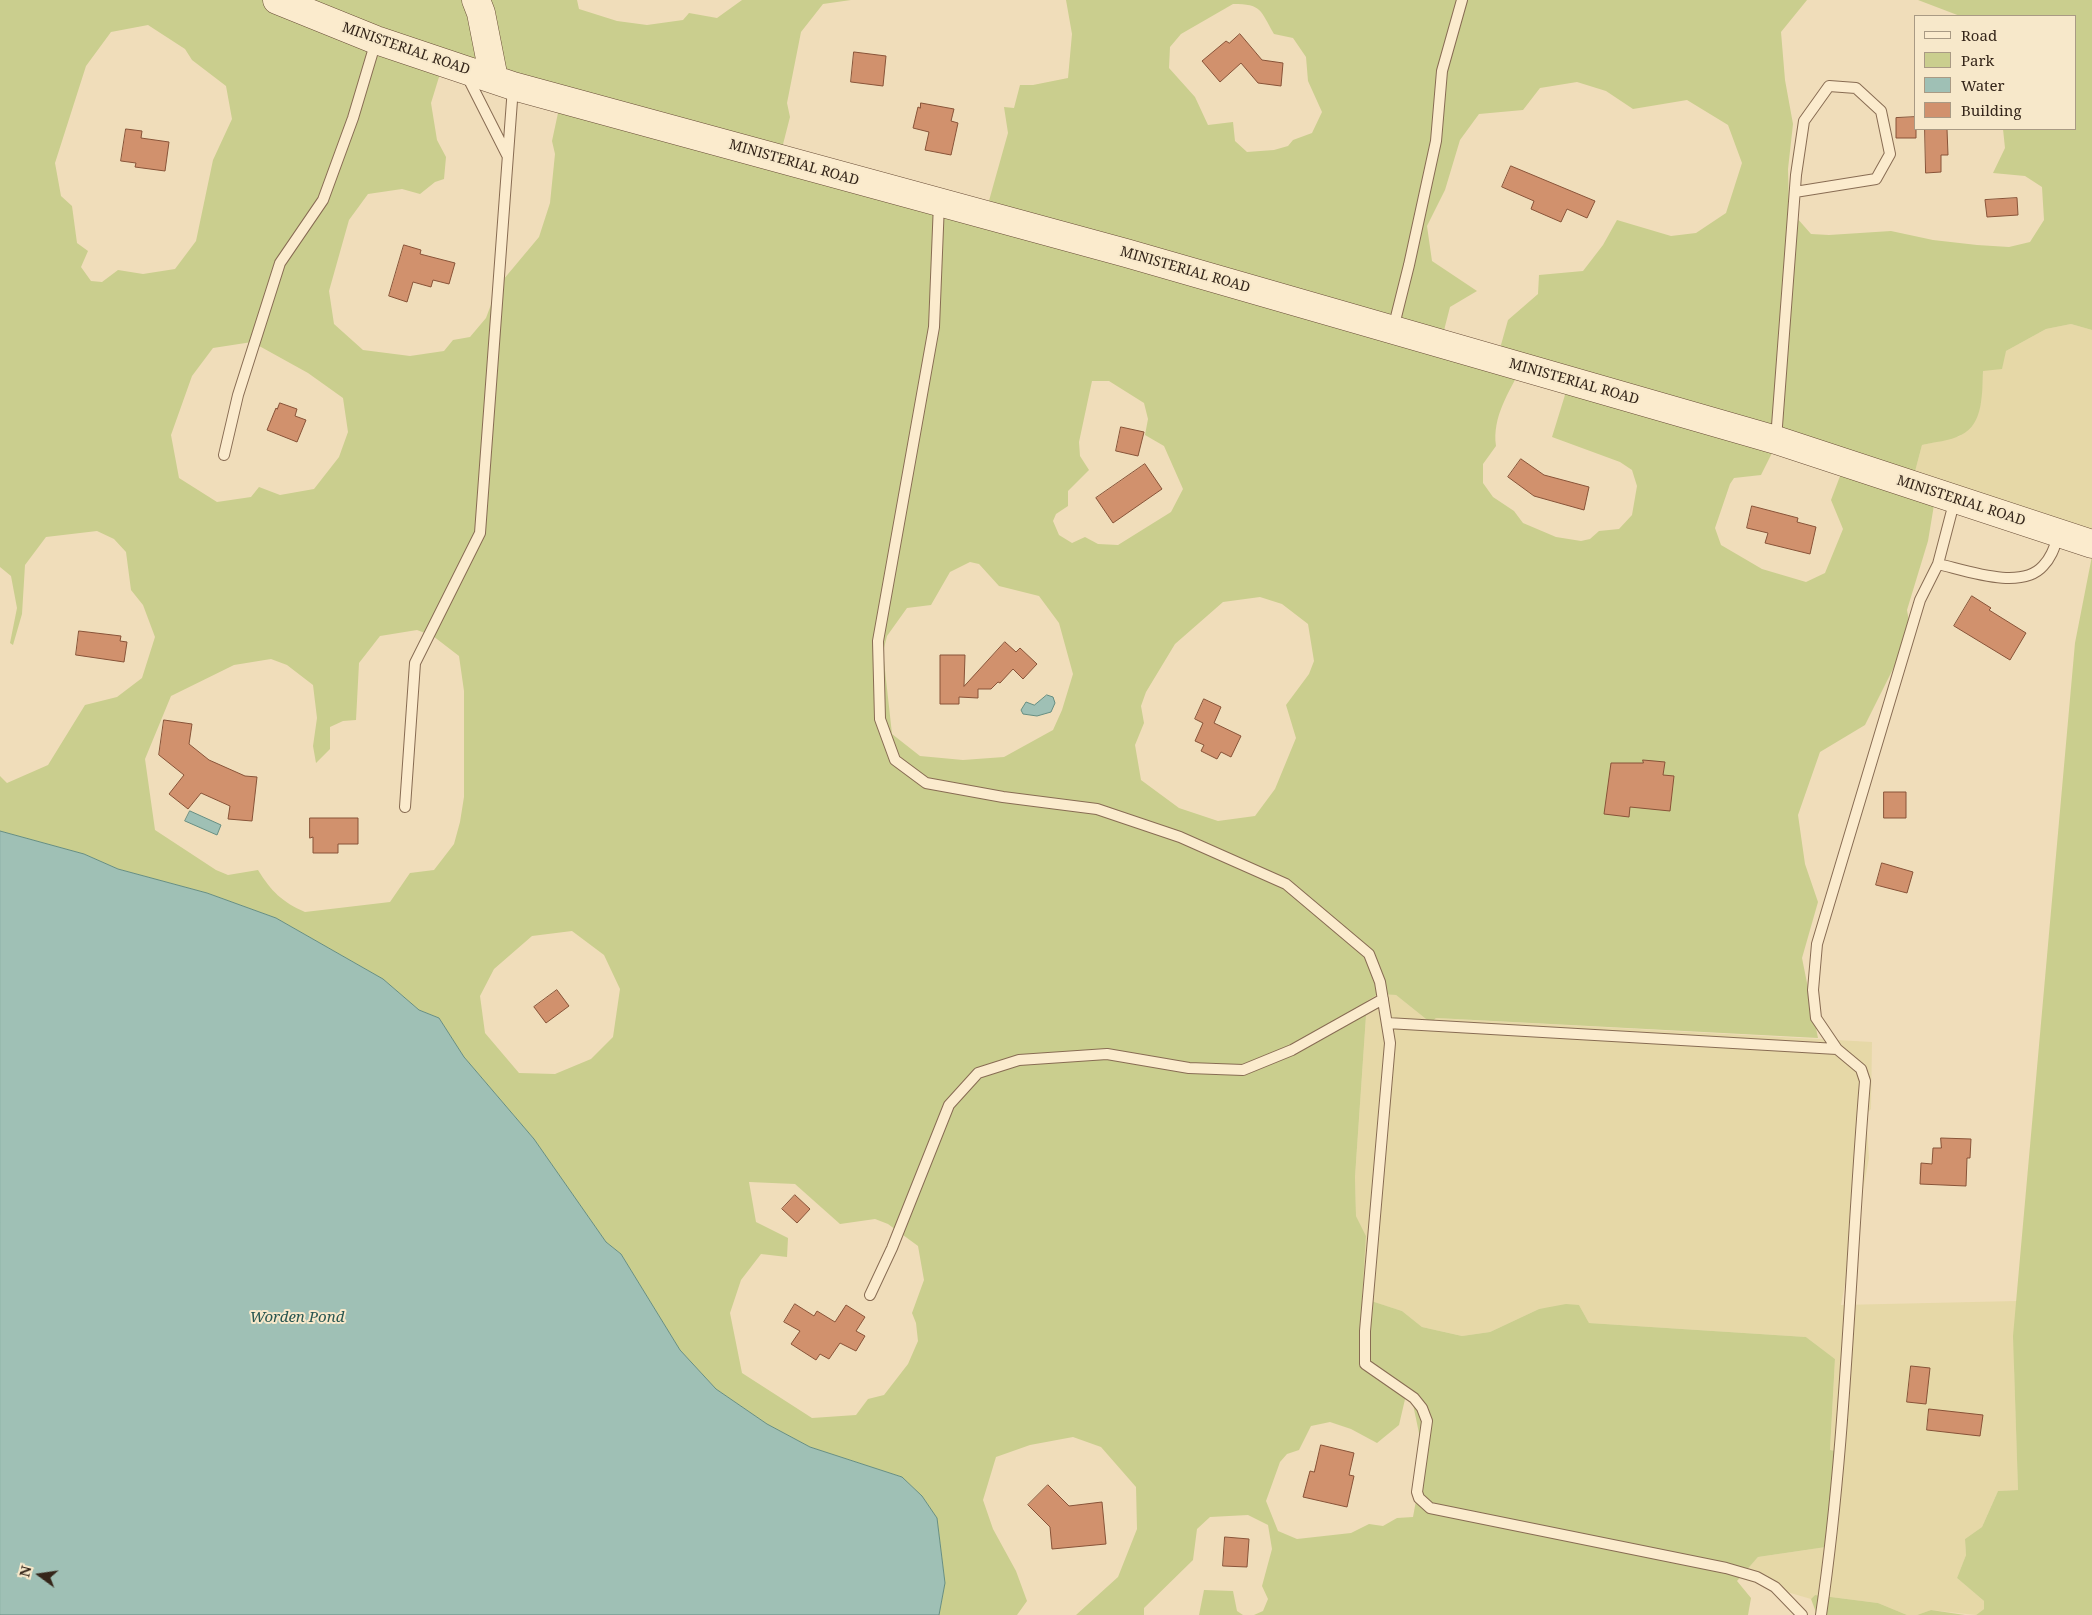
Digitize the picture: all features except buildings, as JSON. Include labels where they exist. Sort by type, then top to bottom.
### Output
[{"type":"main road","name":"MINISTERIAL ROAD","points":[[278,0],[376,40],[503,82],[1126,254],[1776,440],[2092,544]]},
{"type":"main road","points":[[476,0],[503,82]]},
{"type":"lane","points":[[1393,330],[1436,141],[1442,72],[1462,0]]},
{"type":"lane","points":[[224,455],[238,395],[280,263],[323,200],[352,118],[376,40]]},
{"type":"lane","points":[[464,70],[508,156]]},
{"type":"lane","points":[[405,807],[415,664],[480,533],[508,156],[503,82]]},
{"type":"lane","points":[[1776,440],[1796,175],[1804,121],[1828,86],[1856,88],[1881,111],[1890,154],[1876,179],[1795,192]]},
{"type":"lane","points":[[939,203],[934,327],[878,641],[880,718],[895,760],[926,783],[1003,797],[1097,809],[1180,837],[1286,884],[1369,954],[1380,982],[1390,1044],[1366,1321],[1365,1364],[1414,1398],[1422,1408],[1427,1421],[1417,1492],[1419,1498],[1430,1508],[1726,1568],[1757,1577],[1775,1587],[1802,1615]]},
{"type":"lane","points":[[1822,1615],[1844,1394],[1865,1081],[1861,1069],[1836,1049],[1816,1018],[1813,990],[1817,944],[1920,600],[1938,564],[1955,499]]},
{"type":"lane","points":[[1938,564],[2003,578],[2024,577],[2042,567],[2053,552],[2059,533]]},
{"type":"lane","points":[[870,1295],[892,1248],[949,1105],[978,1074],[1019,1060],[1107,1054],[1189,1068],[1243,1070],[1292,1050],[1383,999]]},
{"type":"lane","points":[[1387,1023],[1836,1049]]},
{"type":"shaded area","points":[[2071,324],[2092,330],[2092,543],[1912,483],[1922,445],[1960,436],[1981,403],[1983,371],[2006,351],[2046,329]]},
{"type":"shaded area","points":[[1378,994],[1396,995],[1431,1023],[1436,1018],[1872,1042],[1871,1109],[1866,1114],[1869,1158],[1841,1305],[2017,1301],[2014,1364],[2018,1490],[1998,1491],[1982,1527],[1965,1539],[1966,1555],[1957,1578],[1984,1601],[1984,1609],[1976,1615],[1931,1610],[1917,1615],[1907,1615],[1878,1603],[1815,1595],[1811,1599],[1739,1578],[1758,1557],[1826,1547],[1835,1451],[1830,1450],[1835,1359],[1806,1337],[1589,1323],[1579,1305],[1539,1309],[1490,1332],[1462,1336],[1422,1327],[1402,1311],[1361,1298],[1366,1236],[1356,1216],[1355,1177],[1367,1001]]},
{"type":"green space","points":[[0,0],[577,0],[579,9],[617,21],[647,25],[683,20],[689,13],[717,18],[742,0],[851,0],[823,4],[801,32],[787,103],[790,117],[780,156],[985,215],[1008,133],[1004,107],[1014,108],[1020,85],[1033,85],[1068,78],[1072,34],[1066,0],[1807,0],[1781,32],[1785,80],[1793,124],[1788,169],[1789,209],[1811,234],[1829,235],[1891,231],[1933,240],[2009,247],[2030,242],[2044,220],[2042,187],[2025,176],[1993,173],[2005,148],[2003,130],[2077,130],[2077,15],[1957,15],[1918,0],[2092,0],[2092,330],[2071,324],[2046,329],[2006,351],[2002,369],[1983,371],[1978,416],[1969,430],[1952,439],[1922,445],[1912,483],[1936,493],[1928,541],[1907,610],[1911,633],[1865,725],[1820,752],[1798,815],[1805,864],[1818,902],[1802,958],[1818,1038],[1436,1018],[1431,1023],[1396,995],[1378,994],[1367,1001],[1355,1177],[1356,1216],[1366,1236],[1362,1298],[1402,1311],[1422,1327],[1462,1336],[1490,1332],[1539,1309],[1566,1304],[1579,1305],[1589,1323],[1806,1337],[1835,1359],[1830,1450],[1836,1451],[1826,1547],[1758,1557],[1737,1581],[1751,1598],[1748,1615],[1254,1615],[1263,1611],[1268,1599],[1262,1586],[1272,1549],[1268,1525],[1248,1515],[1210,1517],[1197,1529],[1193,1560],[1144,1608],[1144,1615],[1076,1615],[1118,1577],[1137,1529],[1136,1487],[1101,1447],[1073,1437],[1030,1445],[996,1457],[983,1500],[993,1529],[1016,1571],[1027,1601],[1017,1615],[939,1615],[945,1583],[937,1518],[922,1496],[902,1477],[810,1447],[767,1424],[716,1389],[680,1350],[621,1254],[606,1242],[534,1139],[464,1057],[439,1018],[419,1010],[383,979],[276,918],[207,893],[118,869],[84,854],[0,831],[0,776],[7,783],[48,765],[85,705],[117,697],[142,678],[155,637],[143,605],[131,590],[126,552],[114,539],[97,531],[46,537],[25,565],[22,614],[13,645],[10,643],[17,608],[11,576],[0,567]],"holes":[[[1233,4],[1250,5],[1259,10],[1274,34],[1293,38],[1306,57],[1308,81],[1322,112],[1312,133],[1293,140],[1288,146],[1274,150],[1247,152],[1235,141],[1233,122],[1208,125],[1195,97],[1169,68],[1170,47],[1181,34]],[[148,25],[185,49],[192,60],[226,86],[232,119],[213,160],[196,241],[175,269],[143,274],[118,270],[102,282],[91,281],[81,267],[88,251],[77,243],[72,206],[61,196],[55,163],[86,66],[111,32]],[[443,64],[561,99],[552,141],[555,154],[550,203],[539,237],[498,286],[486,318],[470,337],[453,340],[444,351],[410,356],[363,350],[334,324],[329,291],[349,220],[368,194],[402,189],[420,194],[435,182],[444,179],[446,157],[437,140],[431,103]],[[1577,82],[1606,91],[1633,109],[1687,100],[1728,125],[1742,163],[1726,213],[1696,233],[1671,236],[1617,220],[1603,245],[1583,271],[1539,275],[1538,294],[1508,320],[1497,359],[1441,342],[1450,307],[1477,291],[1432,261],[1427,226],[1445,190],[1460,140],[1479,114],[1523,110],[1540,88]],[[252,342],[308,373],[343,398],[348,432],[339,457],[314,489],[280,495],[259,487],[251,497],[217,502],[179,478],[171,435],[192,376],[213,348]],[[1522,367],[1569,382],[1552,437],[1620,462],[1632,470],[1637,486],[1632,515],[1619,529],[1599,531],[1590,539],[1581,541],[1556,537],[1523,523],[1514,511],[1493,497],[1483,483],[1483,464],[1496,446],[1495,435],[1499,415]],[[1092,381],[1109,381],[1144,403],[1148,419],[1145,435],[1164,446],[1183,489],[1171,512],[1118,545],[1098,544],[1085,537],[1072,543],[1059,535],[1053,521],[1056,514],[1068,506],[1068,491],[1089,470],[1080,456],[1079,442]],[[1778,441],[1845,463],[1831,500],[1843,529],[1825,573],[1806,582],[1762,569],[1721,545],[1715,528],[1730,484],[1734,478],[1761,475]],[[970,562],[979,564],[999,586],[1039,596],[1059,623],[1073,674],[1062,710],[1053,730],[1004,757],[963,760],[920,756],[892,734],[883,652],[887,636],[907,608],[931,605],[950,572]],[[1260,597],[1282,604],[1308,624],[1314,661],[1309,674],[1286,705],[1296,738],[1275,789],[1255,816],[1218,821],[1179,808],[1141,780],[1135,745],[1144,723],[1141,706],[1146,692],[1175,644],[1223,602]],[[417,630],[433,636],[459,656],[464,691],[464,797],[454,844],[434,870],[410,873],[390,902],[305,912],[278,895],[258,870],[228,875],[216,870],[155,830],[145,759],[171,696],[234,665],[271,659],[287,665],[313,685],[317,718],[313,746],[316,763],[330,749],[330,727],[343,721],[356,720],[359,663],[380,636]],[[572,931],[604,955],[620,989],[613,1037],[591,1059],[555,1074],[519,1073],[485,1033],[480,996],[494,969],[532,936]],[[749,1182],[795,1184],[840,1224],[875,1219],[888,1224],[918,1246],[924,1280],[912,1313],[916,1323],[918,1341],[908,1364],[884,1395],[868,1399],[856,1415],[812,1418],[742,1373],[730,1313],[741,1280],[761,1254],[787,1257],[788,1238],[756,1222]],[[1410,1390],[1424,1457],[1413,1517],[1397,1518],[1383,1526],[1369,1524],[1351,1533],[1297,1539],[1278,1531],[1266,1501],[1280,1462],[1287,1454],[1299,1450],[1311,1426],[1330,1422],[1351,1429],[1377,1443],[1399,1425],[1406,1395]]]},
{"type":"green space","points":[[2092,556],[2092,1615],[1976,1615],[1984,1609],[1984,1601],[1957,1578],[1966,1555],[1965,1539],[1982,1527],[1998,1491],[2018,1490],[2013,1336],[2075,643]]},
{"type":"green space","points":[[1204,1590],[1233,1591],[1237,1611],[1243,1615],[1199,1615]]},
{"type":"green space","points":[[1815,1595],[1878,1603],[1907,1615],[1817,1615],[1811,1599]]},
{"type":"green space","points":[[1931,1610],[1965,1615],[1917,1615]]},
{"type":"water","points":[[1047,695],[1053,697],[1055,703],[1051,712],[1037,716],[1023,714],[1021,710],[1026,702],[1034,705]]},
{"type":"water","points":[[190,811],[221,825],[217,835],[185,821]]},
{"type":"water","name":"Worden Pond","points":[[0,831],[84,854],[118,869],[207,893],[276,918],[383,979],[419,1010],[439,1018],[464,1057],[534,1139],[606,1242],[621,1254],[680,1350],[716,1389],[767,1424],[810,1447],[902,1477],[922,1496],[937,1518],[945,1583],[939,1615],[0,1615]]}]
